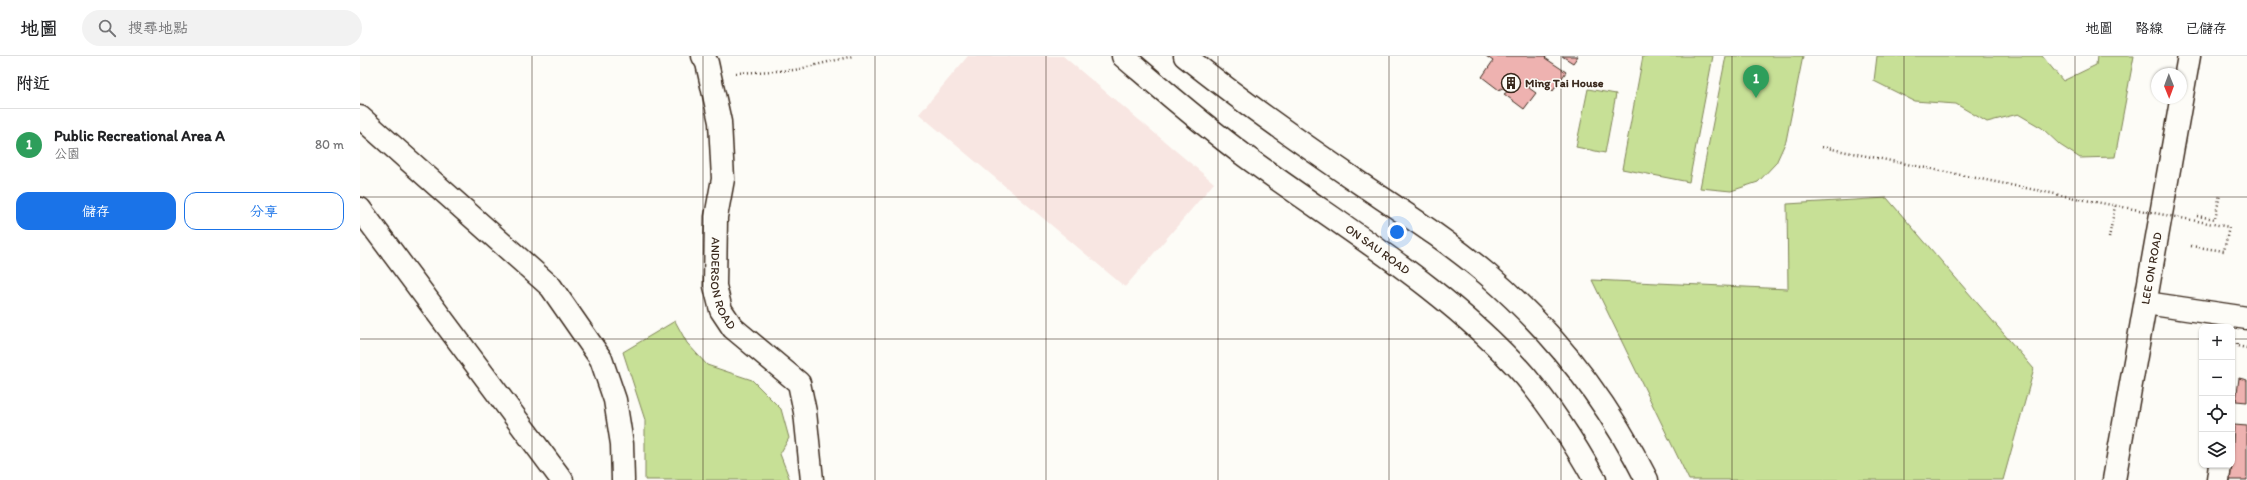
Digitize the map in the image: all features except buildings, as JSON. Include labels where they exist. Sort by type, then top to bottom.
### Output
[{"type":"main road","name":"ON SAU ROAD","points":[[1123,56],[1174,100],[1244,156],[1419,281],[1491,341],[1525,377],[1553,413],[1577,449],[1594,480]]},
{"type":"main road","points":[[1186,56],[1281,129],[1460,253],[1517,302],[1570,359],[1593,388],[1648,480]]},
{"type":"main road","name":"LEE ON ROAD","points":[[2114,480],[2190,56]]},
{"type":"main road","name":"ANDERSON ROAD","points":[[706,65],[720,122],[723,179],[716,217],[715,286],[721,310],[733,328],[799,383],[806,412],[812,480]]},
{"type":"main road","points":[[360,117],[551,287],[600,359],[615,400],[622,444],[623,480]]},
{"type":"main road","points":[[360,210],[562,480]]},
{"type":"main road","points":[[2146,303],[2247,318]]},
{"type":"main road","points":[[2218,480],[2220,468]]},
{"type":"path","points":[[706,65],[795,70],[853,56]]},
{"type":"path","points":[[1822,147],[2115,206],[2229,227],[2224,251],[2191,246]]},
{"type":"path","points":[[2197,216],[2215,219],[2220,194]]},
{"type":"path","points":[[2109,238],[2115,206]]},
{"type":"path","points":[[2236,346],[2247,348]]},
{"type":"shaded area","points":[[968,56],[1063,56],[1214,183],[1125,287],[919,114]]},
{"type":"green space","points":[[1643,56],[1713,56],[1689,182],[1622,169]]},
{"type":"green space","points":[[1726,56],[1803,56],[1786,141],[1776,163],[1758,182],[1731,191],[1700,188]]},
{"type":"green space","points":[[1877,56],[2042,56],[2063,81],[2096,65],[2097,56],[2134,56],[2115,157],[2080,158],[2060,145],[2042,128],[2018,114],[1987,122],[1956,104],[1914,101],[1874,81]]},
{"type":"green space","points":[[1588,89],[1616,94],[1605,153],[1576,147]]},
{"type":"green space","points":[[1887,198],[2034,369],[2003,480],[1689,480],[1592,280],[1788,289],[1787,204]]},
{"type":"green space","points":[[675,321],[687,343],[707,365],[752,380],[781,409],[789,438],[780,454],[790,480],[645,480],[645,420],[623,352]]},
{"type":"place","name":"Ming Tai House","points":[[1511,83]]},
{"type":"place","name":"Public Recreational Area A","points":[[1756,98]]}]
